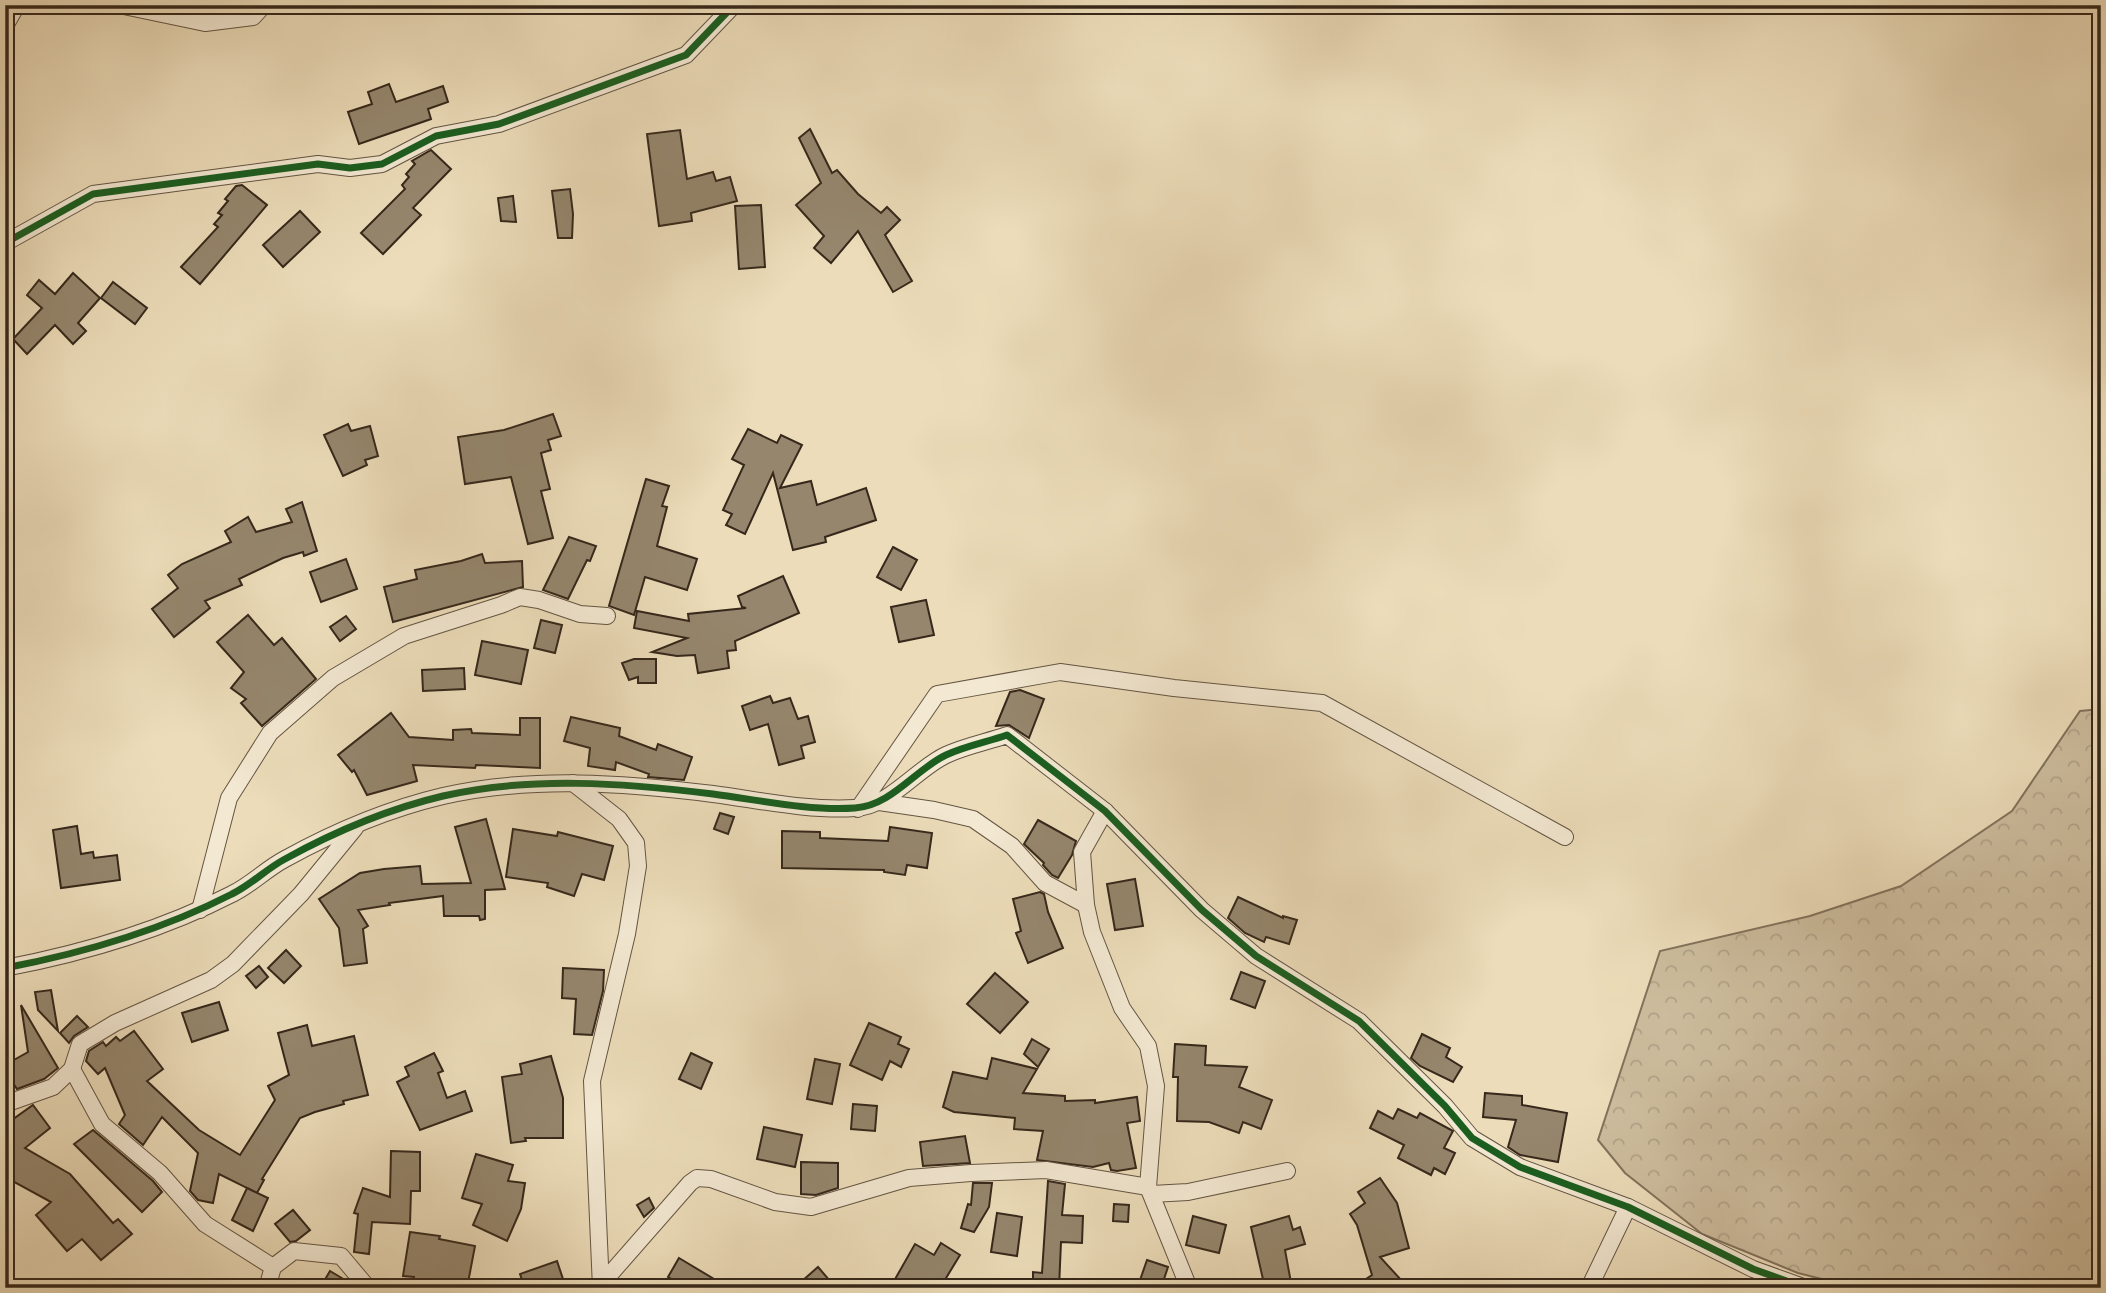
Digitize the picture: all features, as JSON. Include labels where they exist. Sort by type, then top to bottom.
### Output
[{"type":"street","points":[[5,26],[17,5]]},
{"type":"street","points":[[119,5],[205,23],[253,18],[264,5]]},
{"type":"street","points":[[5,243],[93,194],[318,164],[350,168],[382,164],[436,136],[499,124],[686,55],[734,5]]},
{"type":"street","points":[[200,910],[229,798],[270,733],[333,677],[404,636],[520,597],[539,600],[580,614],[607,616]]},
{"type":"street","points":[[858,808],[937,694],[1060,672],[1174,688],[1322,703],[1565,837]]},
{"type":"street","points":[[5,968],[131,938],[200,910],[236,892],[283,859],[357,825],[404,806],[446,796],[506,785],[573,783],[689,791],[813,807],[858,808],[879,802],[945,755],[1007,735],[1105,811],[1202,910],[1256,956],[1359,1021],[1445,1106],[1472,1138],[1520,1167],[1628,1207],[1753,1269],[1806,1288]]},
{"type":"street","points":[[573,783],[619,819],[636,843],[638,866],[627,934],[592,1081],[600,1287]]},
{"type":"street","points":[[879,802],[973,819],[1012,846],[1045,883],[1086,905]]},
{"type":"street","points":[[1105,811],[1082,852],[1086,905],[1092,932],[1122,1008],[1148,1046],[1156,1086],[1148,1187],[1189,1288]]},
{"type":"street","points":[[5,1104],[53,1087],[72,1069],[80,1044],[116,1023],[211,980],[233,964],[301,894],[357,825]]},
{"type":"street","points":[[72,1069],[102,1124],[160,1173],[205,1224],[273,1267]]},
{"type":"street","points":[[600,1287],[697,1178],[710,1179],[775,1202],[811,1207],[909,1178],[971,1173],[1046,1170],[1148,1187]]},
{"type":"street","points":[[1148,1187],[1152,1194],[1188,1192],[1287,1171]]},
{"type":"street","points":[[1589,1288],[1628,1207]]},
{"type":"street","points":[[267,1288],[273,1267],[294,1251],[341,1255],[368,1288]]},
{"type":"green space","points":[[2101,709],[2101,1288],[1857,1288],[1798,1273],[1702,1234],[1625,1173],[1598,1140],[1660,951],[1810,916],[1901,886],[2012,811],[2080,711]]},
{"type":"building","points":[[389,84],[396,102],[443,86],[448,102],[428,109],[431,119],[359,144],[348,112],[372,104],[368,92]]},
{"type":"building","points":[[810,129],[832,173],[837,170],[858,194],[881,213],[887,207],[900,220],[885,235],[912,281],[893,292],[858,231],[831,263],[814,248],[824,236],[796,205],[821,183],[799,138]]},
{"type":"building","points":[[680,130],[687,179],[713,172],[716,181],[730,177],[737,201],[691,213],[692,221],[659,226],[647,134]]},
{"type":"building","points":[[431,150],[451,169],[413,208],[421,215],[383,254],[361,233],[405,189],[402,185],[409,177],[406,174],[415,164],[412,161]]},
{"type":"building","points":[[242,185],[267,205],[200,284],[181,267],[218,227],[214,224],[222,215],[218,213],[228,201],[225,199],[236,186]]},
{"type":"building","points":[[570,189],[572,238],[558,238],[552,191]]},
{"type":"building","points":[[513,196],[516,222],[501,221],[498,198]]},
{"type":"building","points":[[761,205],[765,267],[739,269],[735,206]]},
{"type":"building","points":[[300,211],[320,232],[283,267],[263,245]]},
{"type":"building","points":[[73,273],[100,298],[78,323],[86,331],[73,344],[55,325],[27,354],[13,339],[42,308],[27,295],[39,280],[55,294]]},
{"type":"building","points":[[113,282],[147,308],[135,324],[101,298]]},
{"type":"building","points":[[553,414],[561,436],[548,440],[551,450],[541,453],[550,489],[541,491],[553,538],[528,544],[511,477],[465,484],[458,437],[504,430]]},
{"type":"building","points":[[348,424],[351,431],[370,426],[378,456],[365,460],[367,465],[343,476],[324,435]]},
{"type":"building","points":[[748,429],[777,443],[781,435],[802,445],[780,488],[811,481],[817,505],[866,488],[876,520],[825,537],[826,542],[793,550],[773,473],[745,534],[726,525],[732,514],[723,510],[744,465],[732,459]]},
{"type":"building","points":[[646,479],[669,486],[662,506],[667,507],[657,546],[697,559],[687,590],[645,577],[634,615],[609,606]]},
{"type":"building","points":[[302,502],[317,551],[304,556],[303,552],[283,558],[239,579],[242,585],[205,601],[210,608],[174,637],[152,609],[178,588],[168,575],[182,564],[231,542],[225,531],[248,517],[256,532],[292,522],[286,509]]},
{"type":"building","points":[[569,537],[596,546],[568,599],[543,590]]},
{"type":"building","points":[[893,547],[917,560],[901,590],[877,577]]},
{"type":"building","points":[[482,554],[485,563],[522,561],[523,587],[393,622],[384,587],[417,579],[415,570]]},
{"type":"building","points":[[346,559],[357,589],[321,602],[310,572]]},
{"type":"building","points":[[783,576],[799,613],[735,641],[736,650],[727,651],[729,668],[698,673],[695,655],[677,656],[652,652],[687,638],[634,628],[637,611],[689,621],[688,614],[746,608],[742,607],[738,596]]},
{"type":"building","points":[[926,600],[934,635],[899,642],[891,607]]},
{"type":"building","points":[[248,615],[274,645],[282,638],[316,679],[262,726],[241,703],[246,699],[231,688],[244,672],[217,642]]},
{"type":"building","points":[[346,616],[356,629],[340,641],[330,627]]},
{"type":"building","points":[[541,620],[562,625],[555,653],[534,648]]},
{"type":"building","points":[[482,641],[528,650],[521,684],[475,675]]},
{"type":"building","points":[[634,659],[656,659],[656,683],[638,683],[638,677],[629,680],[622,663]]},
{"type":"building","points":[[464,668],[465,689],[423,691],[422,670]]},
{"type":"building","points":[[1020,690],[1044,699],[1029,738],[1009,725],[996,726],[1010,692]]},
{"type":"building","points":[[770,696],[773,703],[790,698],[798,719],[808,716],[815,742],[801,746],[804,758],[779,765],[768,724],[750,730],[742,706]]},
{"type":"building","points":[[391,713],[409,737],[453,740],[453,730],[471,729],[472,733],[520,735],[520,718],[540,718],[540,768],[413,765],[417,781],[367,795],[354,770],[352,772],[338,755]]},
{"type":"building","points":[[571,717],[620,728],[619,736],[656,750],[658,744],[692,757],[684,780],[648,777],[649,774],[616,762],[615,770],[588,766],[590,748],[564,741]]},
{"type":"building","points":[[720,813],[734,817],[728,834],[714,829]]},
{"type":"building","points":[[486,819],[505,889],[485,890],[485,919],[480,920],[479,916],[444,916],[443,896],[358,910],[368,926],[363,929],[367,963],[344,966],[339,928],[319,899],[360,873],[384,869],[420,866],[422,884],[471,883],[455,827]]},
{"type":"building","points":[[1038,820],[1076,841],[1072,855],[1058,878],[1052,875],[1044,863],[1024,844]]},
{"type":"building","points":[[77,826],[81,854],[93,852],[94,858],[117,855],[120,880],[61,888],[53,830]]},
{"type":"building","points":[[890,827],[932,833],[927,868],[907,865],[905,875],[884,870],[782,868],[782,831],[820,832],[820,838],[888,841]]},
{"type":"building","points":[[513,829],[557,836],[558,832],[613,846],[604,880],[582,874],[574,896],[547,887],[548,883],[506,877]]},
{"type":"building","points":[[1135,879],[1143,926],[1115,930],[1107,884]]},
{"type":"building","points":[[1040,892],[1044,894],[1048,912],[1063,948],[1028,963],[1016,933],[1021,931],[1013,899]]},
{"type":"building","points":[[1238,897],[1283,918],[1297,920],[1289,944],[1266,937],[1264,942],[1245,933],[1228,918]]},
{"type":"building","points":[[286,950],[301,966],[284,983],[268,968]]},
{"type":"building","points":[[259,966],[268,977],[256,988],[246,976]]},
{"type":"building","points":[[563,968],[604,970],[603,991],[592,1035],[574,1034],[576,999],[562,998]]},
{"type":"building","points":[[1241,972],[1265,981],[1255,1008],[1231,999]]},
{"type":"building","points":[[995,973],[1028,1002],[1000,1033],[967,1004]]},
{"type":"building","points":[[51,990],[58,1031],[38,1010],[35,992]]},
{"type":"building","points":[[219,1002],[228,1030],[192,1042],[182,1013]]},
{"type":"building","points":[[21,1005],[58,1068],[44,1079],[17,1089],[11,1080],[5,1082],[5,1065],[28,1052]]},
{"type":"building","points":[[77,1016],[88,1027],[74,1036],[69,1043],[60,1033]]},
{"type":"building","points":[[869,1023],[901,1037],[898,1044],[909,1049],[901,1067],[890,1061],[882,1080],[850,1065]]},
{"type":"building","points":[[307,1025],[312,1046],[354,1036],[368,1095],[343,1101],[344,1104],[300,1118],[262,1179],[264,1180],[257,1193],[219,1174],[213,1203],[198,1200],[190,1191],[198,1153],[162,1117],[143,1145],[119,1124],[125,1115],[105,1068],[98,1074],[86,1061],[89,1051],[103,1042],[106,1046],[116,1037],[120,1041],[134,1031],[163,1069],[147,1081],[199,1130],[240,1155],[275,1100],[268,1086],[289,1075],[278,1033]]},
{"type":"building","points":[[1422,1034],[1450,1048],[1446,1057],[1462,1067],[1453,1082],[1420,1066],[1411,1058]]},
{"type":"building","points":[[1032,1039],[1049,1049],[1038,1067],[1024,1054]]},
{"type":"building","points":[[1175,1044],[1206,1046],[1205,1065],[1247,1067],[1239,1087],[1272,1100],[1261,1129],[1243,1122],[1239,1133],[1209,1122],[1177,1121],[1178,1077],[1173,1077]]},
{"type":"building","points":[[434,1053],[443,1071],[438,1073],[447,1098],[465,1091],[472,1111],[420,1130],[397,1082],[409,1076],[405,1067]]},
{"type":"building","points":[[691,1053],[712,1063],[701,1089],[679,1079]]},
{"type":"building","points":[[551,1056],[563,1098],[563,1138],[525,1138],[526,1141],[511,1143],[502,1077],[522,1074],[520,1064]]},
{"type":"building","points":[[992,1058],[1037,1069],[1023,1093],[1065,1096],[1065,1101],[1095,1100],[1095,1103],[1137,1097],[1140,1121],[1127,1123],[1136,1168],[1117,1171],[1111,1170],[1109,1163],[1093,1167],[1037,1160],[1043,1131],[1014,1129],[1015,1118],[954,1112],[943,1107],[953,1072],[987,1079]]},
{"type":"building","points":[[815,1059],[840,1064],[832,1104],[807,1099]]},
{"type":"building","points":[[1485,1093],[1522,1096],[1522,1105],[1567,1113],[1558,1162],[1520,1155],[1508,1147],[1516,1120],[1483,1117]]},
{"type":"building","points":[[853,1104],[877,1106],[875,1131],[851,1129]]},
{"type":"building","points":[[33,1105],[50,1128],[25,1148],[70,1174],[113,1223],[118,1219],[132,1234],[101,1260],[82,1239],[67,1251],[36,1215],[51,1202],[5,1177],[5,1137],[11,1132],[5,1125]]},
{"type":"building","points":[[1398,1109],[1417,1118],[1420,1113],[1453,1131],[1444,1148],[1455,1153],[1445,1174],[1434,1168],[1431,1175],[1398,1158],[1404,1145],[1370,1128],[1378,1111],[1393,1119]]},
{"type":"building","points":[[764,1127],[802,1135],[795,1167],[757,1159]]},
{"type":"building","points":[[93,1130],[153,1181],[162,1192],[142,1212],[74,1144]]},
{"type":"building","points":[[965,1136],[970,1163],[923,1166],[920,1142]]},
{"type":"building","points":[[391,1151],[420,1152],[420,1191],[411,1191],[410,1224],[372,1222],[369,1254],[354,1252],[358,1214],[354,1213],[363,1188],[390,1197]]},
{"type":"building","points":[[476,1154],[513,1165],[508,1181],[525,1183],[521,1209],[507,1241],[473,1225],[482,1204],[462,1198]]},
{"type":"building","points":[[801,1162],[838,1163],[838,1188],[816,1195],[801,1194]]},
{"type":"building","points":[[1380,1178],[1397,1203],[1409,1248],[1380,1257],[1402,1281],[1395,1288],[1352,1288],[1372,1275],[1357,1225],[1350,1214],[1365,1203],[1358,1192]]},
{"type":"building","points":[[1048,1181],[1065,1184],[1062,1215],[1083,1216],[1082,1243],[1061,1242],[1059,1288],[1033,1288],[1033,1272],[1042,1273]]},
{"type":"building","points":[[973,1183],[992,1183],[989,1207],[974,1232],[961,1228],[968,1204],[971,1205]]},
{"type":"building","points":[[247,1188],[268,1198],[253,1231],[232,1220]]},
{"type":"building","points":[[649,1198],[654,1208],[644,1217],[637,1205]]},
{"type":"building","points":[[1114,1204],[1129,1205],[1128,1222],[1113,1221]]},
{"type":"building","points":[[293,1210],[310,1230],[296,1241],[290,1242],[275,1224]]},
{"type":"building","points":[[997,1213],[1022,1217],[1017,1256],[991,1252]]},
{"type":"building","points":[[1193,1216],[1226,1225],[1219,1253],[1186,1245]]},
{"type":"building","points":[[1289,1216],[1293,1230],[1300,1227],[1305,1244],[1285,1250],[1292,1288],[1265,1288],[1251,1227]]},
{"type":"building","points":[[410,1232],[440,1236],[439,1239],[475,1246],[467,1288],[412,1288],[414,1277],[403,1276]]},
{"type":"building","points":[[941,1243],[960,1255],[940,1288],[905,1288],[894,1281],[915,1244],[934,1255]]},
{"type":"building","points":[[679,1258],[729,1288],[687,1288],[668,1277]]},
{"type":"building","points":[[1147,1260],[1168,1267],[1161,1288],[1139,1283]]},
{"type":"building","points":[[557,1261],[566,1288],[525,1288],[520,1274]]},
{"type":"building","points":[[818,1267],[836,1288],[794,1288]]},
{"type":"building","points":[[330,1271],[350,1283],[354,1288],[320,1288]]},
{"type":"cycle path","points":[[5,243],[93,194],[318,164],[350,168],[382,164],[436,136],[499,124],[686,55],[734,5]]},
{"type":"cycle path","points":[[5,968],[93,948],[149,930],[239,890],[278,863],[362,822],[443,796],[509,786],[577,783],[679,790],[802,806],[855,808],[880,801],[946,755],[1007,735],[1105,811],[1202,910],[1256,956],[1359,1021],[1445,1106],[1472,1138],[1520,1167],[1628,1207],[1753,1269],[1806,1288]]}]
